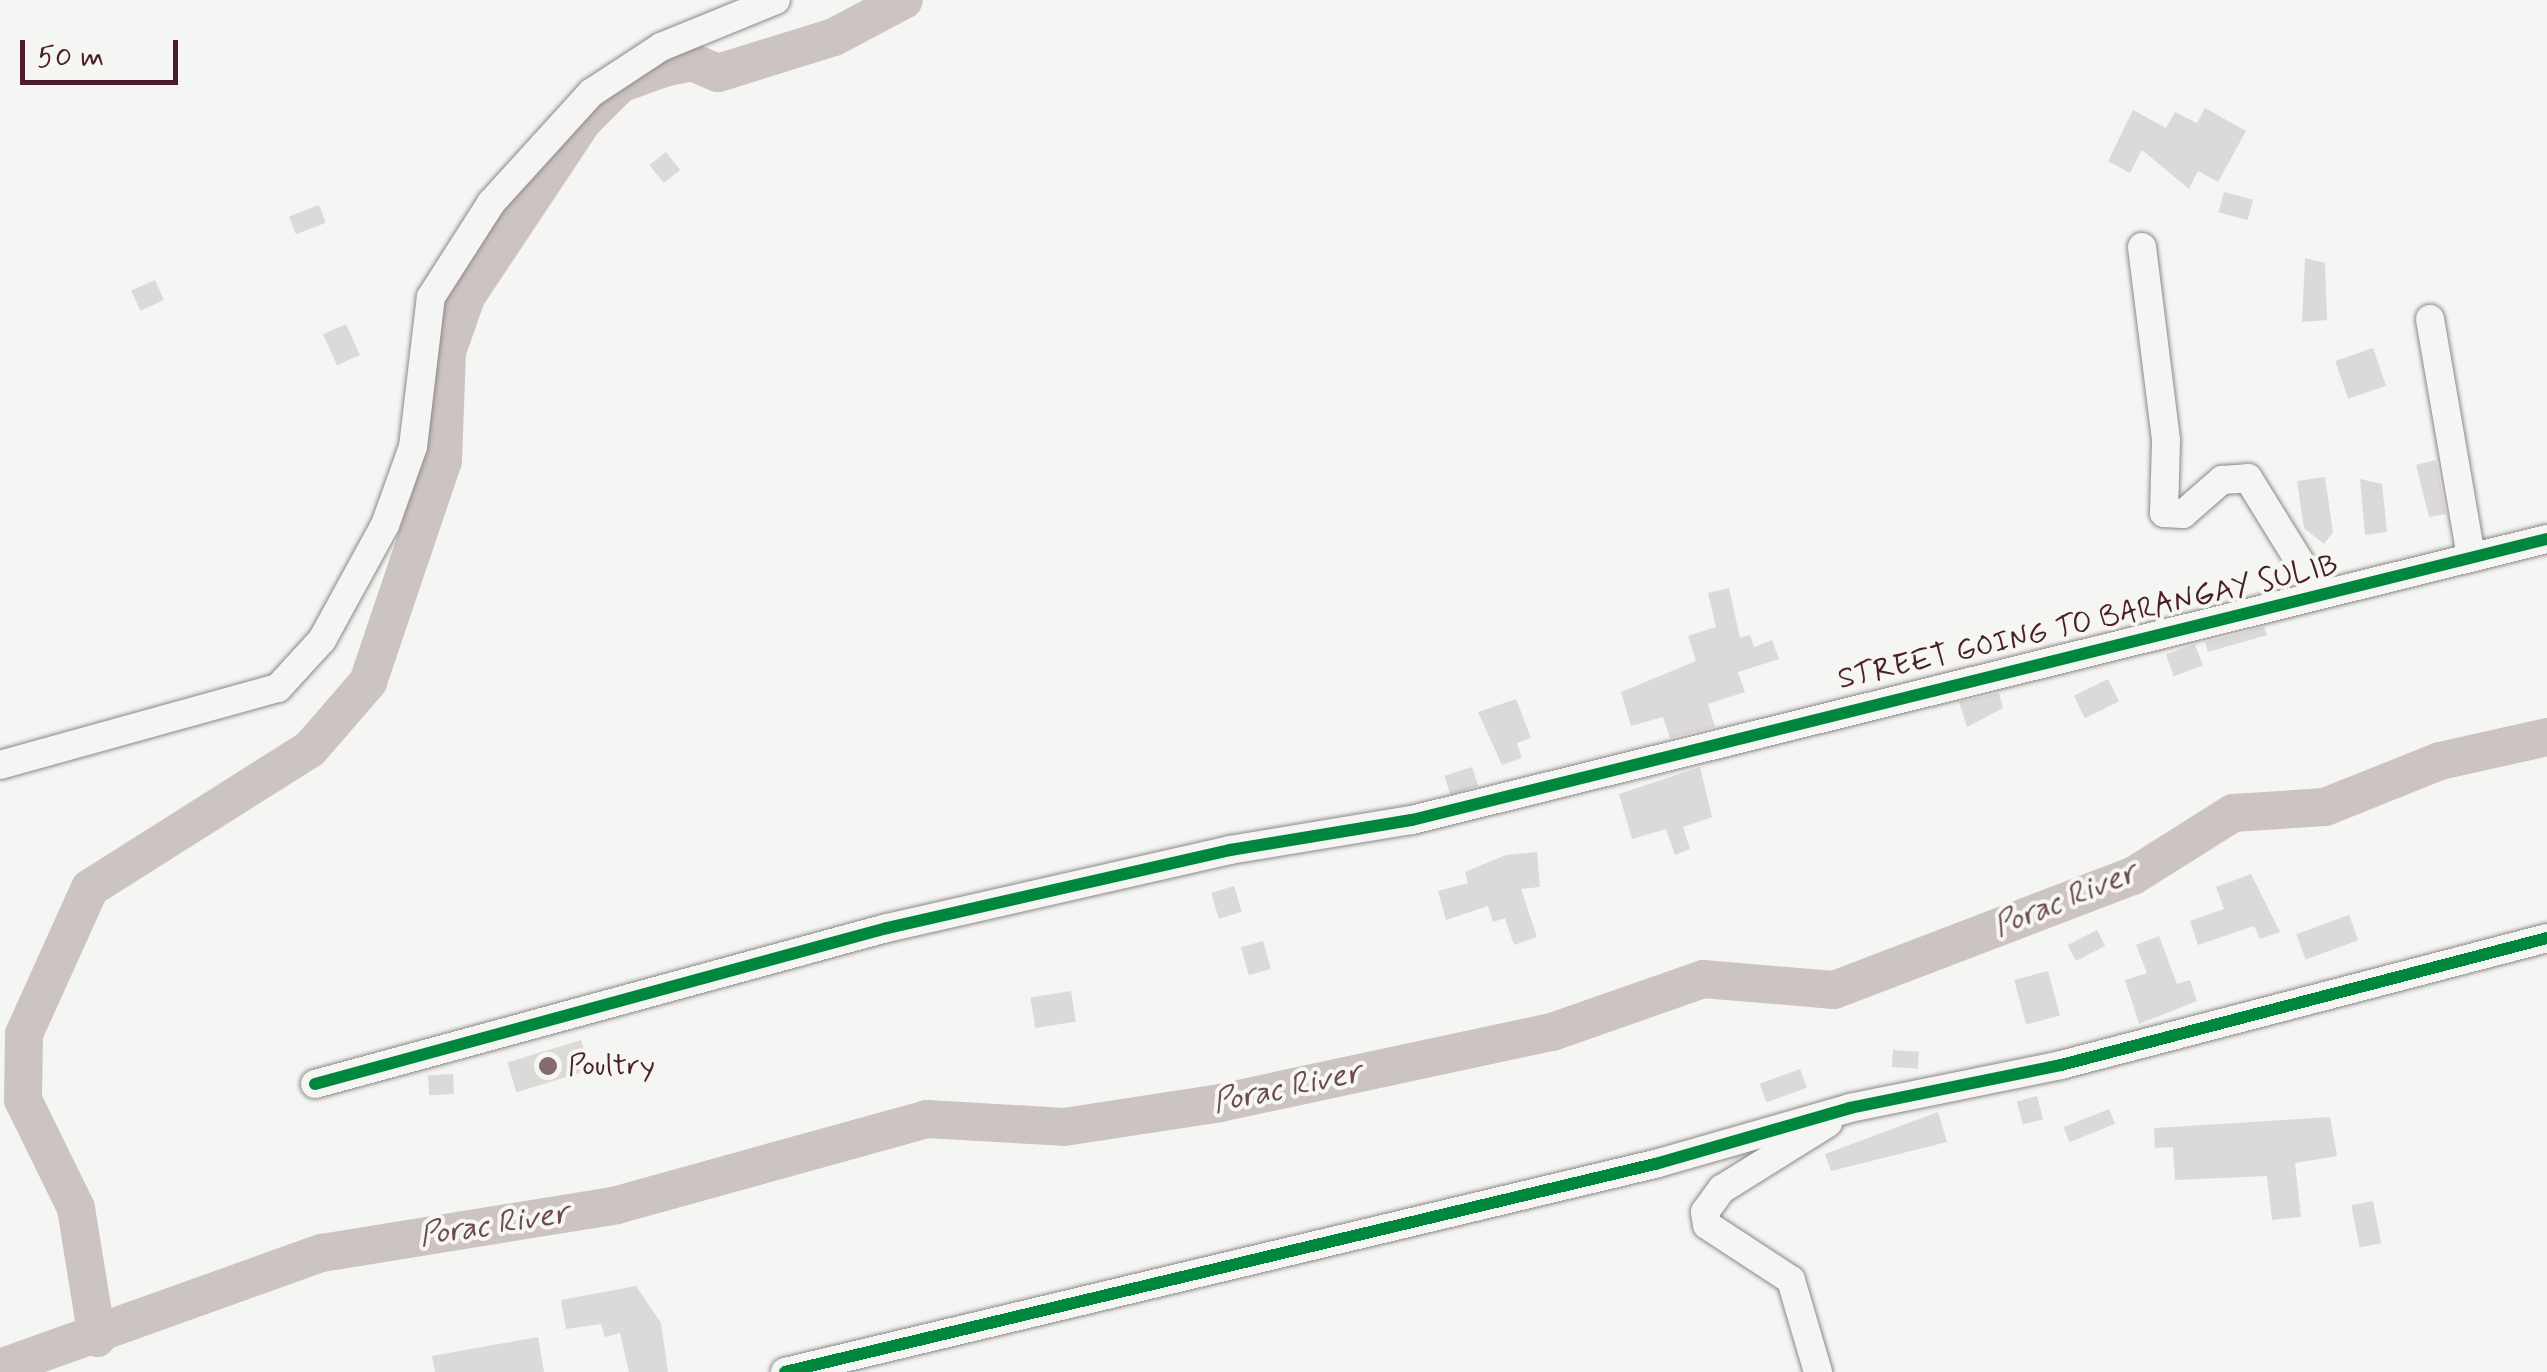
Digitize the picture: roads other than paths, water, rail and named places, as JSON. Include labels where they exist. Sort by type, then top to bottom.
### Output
[{"type":"street","points":[[0,765],[278,688],[322,640],[385,525],[413,448],[431,297],[490,203],[591,93],[661,47],[776,0]]},
{"type":"street","points":[[2142,247],[2166,441],[2164,513],[2183,514],[2222,480],[2248,478],[2319,593]]},
{"type":"street","points":[[2430,319],[2471,557]]},
{"type":"street","name":"STREET GOING TO BARANGAY SULIB","points":[[315,1084],[886,928],[1642,763],[2547,539]]},
{"type":"street","points":[[785,1372],[1850,1108],[2061,1066],[2547,938]]},
{"type":"street","points":[[1818,1372],[1791,1280],[1707,1225],[1705,1212],[1722,1189],[1850,1108]]},
{"type":"waterway","points":[[97,1338],[76,1208],[23,1100],[24,1034],[90,888],[310,749],[368,682],[443,461],[447,352],[466,297],[583,121],[620,84],[692,62],[718,73],[834,37],[904,0]]},
{"type":"waterway","name":"Porac River","points":[[0,1368],[322,1253],[617,1205],[927,1119],[1064,1127],[1220,1103],[1552,1032],[1703,979],[1834,990],[2133,876],[2233,813],[2325,807],[2440,761],[2547,737]]},
{"type":"place","name":"Poultry","points":[[548,1066]]}]
